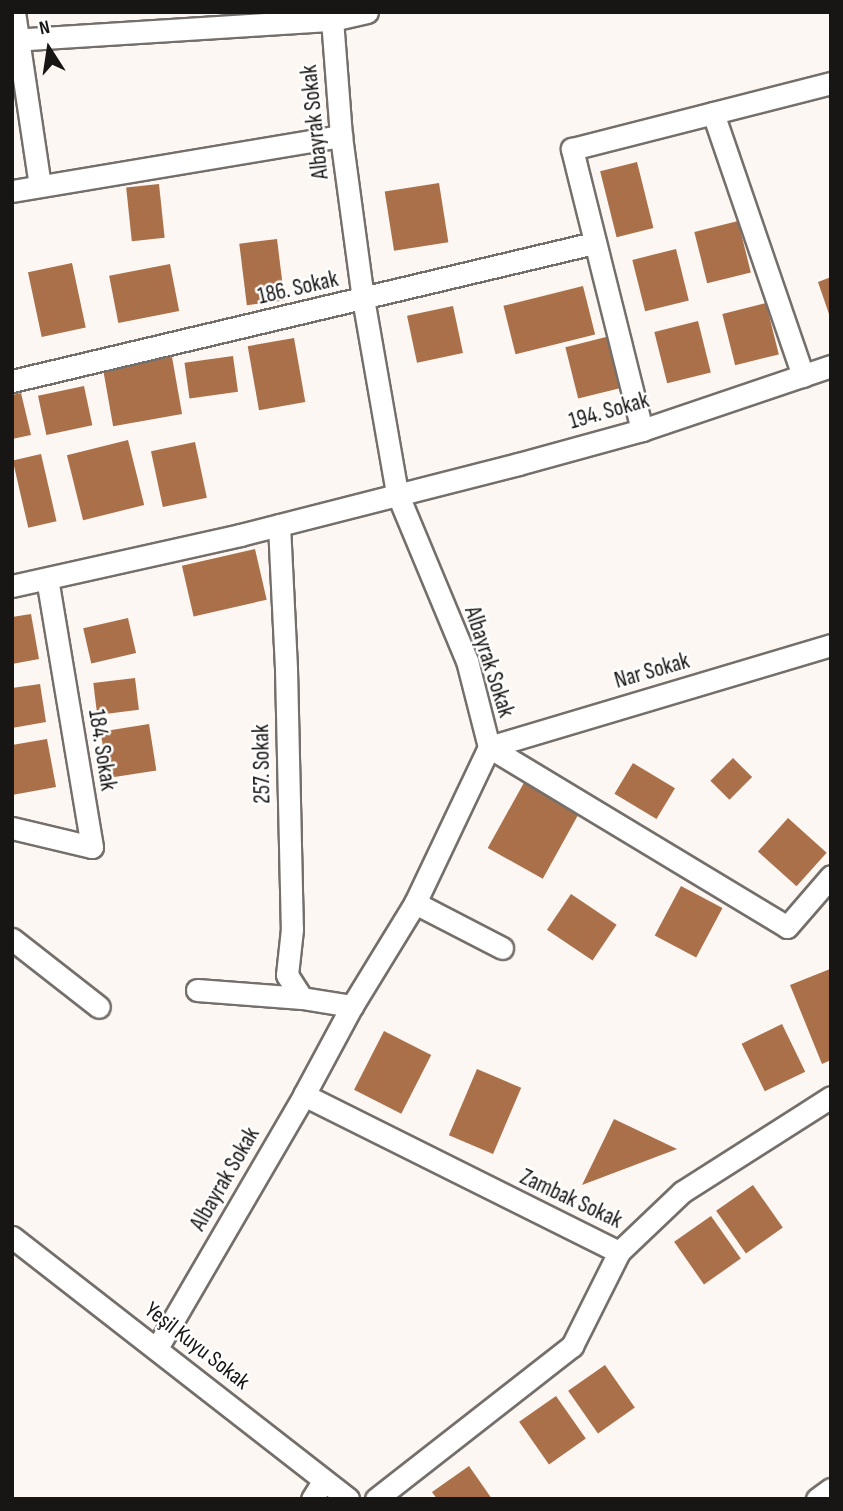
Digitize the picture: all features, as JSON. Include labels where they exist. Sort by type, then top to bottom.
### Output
[{"type":"street","points":[[14,12],[15,40],[40,185]]},
{"type":"street","points":[[15,40],[120,22],[339,16],[367,12]]},
{"type":"street","name":"Albayrak Sokak","points":[[157,1348],[304,1095],[352,1006],[415,903],[489,747],[467,661],[397,493],[363,299],[341,136],[339,16]]},
{"type":"street","points":[[642,430],[572,149],[831,83]]},
{"type":"street","points":[[713,113],[803,376]]},
{"type":"street","points":[[12,191],[341,136]]},
{"type":"street","name":"186. Sokak","points":[[12,381],[594,243]]},
{"type":"street","name":"194. Sokak","points":[[12,586],[279,525],[642,430],[831,366]]},
{"type":"street","name":"257. Sokak","points":[[279,525],[286,669],[292,929],[287,975],[302,998]]},
{"type":"street","name":"184. Sokak","points":[[12,828],[92,847],[47,579]]},
{"type":"street","name":"Nar Sokak","points":[[489,747],[831,645]]},
{"type":"street","points":[[489,747],[787,927],[831,876]]},
{"type":"street","points":[[415,903],[502,948]]},
{"type":"street","points":[[12,939],[99,1007]]},
{"type":"street","points":[[197,990],[302,998],[352,1006]]},
{"type":"street","name":"Zambak Sokak","points":[[304,1095],[619,1252],[682,1192],[831,1097]]},
{"type":"street","name":"Yeşil Kuyu Sokak","points":[[12,1237],[348,1499]]},
{"type":"street","points":[[376,1499],[572,1346],[619,1252]]},
{"type":"street","points":[[312,1499],[324,1480]]},
{"type":"street","points":[[817,1499],[831,1489]]},
{"type":"building","points":[[637,162],[653,228],[617,237],[600,171]]},
{"type":"building","points":[[439,183],[448,242],[394,251],[385,192]]},
{"type":"building","points":[[159,184],[165,238],[132,241],[126,187]]},
{"type":"building","points":[[738,221],[751,272],[707,283],[694,232]]},
{"type":"building","points":[[277,239],[285,301],[247,305],[239,244]]},
{"type":"building","points":[[676,249],[689,300],[645,311],[632,260]]},
{"type":"building","points":[[72,263],[86,328],[42,337],[28,272]]},
{"type":"building","points":[[170,264],[179,311],[118,323],[109,276]]},
{"type":"building","points":[[831,277],[831,317],[830,317],[818,282]]},
{"type":"building","points":[[583,286],[595,335],[516,354],[503,306]]},
{"type":"building","points":[[766,303],[779,354],[735,365],[722,314]]},
{"type":"building","points":[[453,306],[463,353],[417,363],[407,316]]},
{"type":"building","points":[[698,321],[711,372],[667,383],[654,332]]},
{"type":"building","points":[[610,336],[623,387],[578,399],[565,347]]},
{"type":"building","points":[[294,338],[305,402],[259,410],[248,346]]},
{"type":"building","points":[[233,356],[238,392],[189,398],[184,363]]},
{"type":"building","points":[[172,357],[182,414],[113,426],[103,369]]},
{"type":"building","points":[[84,386],[92,425],[46,435],[38,396]]},
{"type":"building","points":[[21,393],[31,435],[12,439],[12,395]]},
{"type":"building","points":[[128,440],[144,505],[83,520],[67,455]]},
{"type":"building","points":[[195,442],[207,498],[163,507],[151,451]]},
{"type":"building","points":[[41,454],[57,521],[28,528],[13,461]]},
{"type":"building","points":[[255,549],[267,600],[194,617],[182,566]]},
{"type":"building","points":[[31,614],[39,659],[12,664],[12,617]]},
{"type":"building","points":[[128,618],[136,653],[91,663],[83,628]]},
{"type":"building","points":[[135,678],[139,710],[97,715],[93,683]]},
{"type":"building","points":[[40,684],[46,722],[12,728],[12,688]]},
{"type":"building","points":[[149,724],[156,770],[108,778],[101,732]]},
{"type":"building","points":[[47,739],[56,787],[12,795],[12,745]]},
{"type":"building","points":[[733,758],[752,777],[729,800],[710,781]]},
{"type":"building","points":[[633,763],[675,788],[656,819],[614,794]]},
{"type":"building","points":[[526,779],[581,810],[543,879],[488,848]]},
{"type":"building","points":[[788,818],[827,853],[797,886],[758,851]]},
{"type":"building","points":[[681,886],[722,908],[696,958],[655,935]]},
{"type":"building","points":[[571,894],[617,925],[593,960],[547,930]]},
{"type":"building","points":[[830,969],[831,1060],[822,1064],[790,985]]},
{"type":"building","points":[[782,1024],[805,1072],[765,1091],[742,1044]]},
{"type":"building","points":[[384,1031],[431,1055],[401,1114],[354,1090]]},
{"type":"building","points":[[477,1069],[521,1088],[493,1154],[449,1135]]},
{"type":"building","points":[[614,1119],[677,1149],[582,1185]]},
{"type":"building","points":[[753,1185],[783,1228],[746,1253],[716,1211]]},
{"type":"building","points":[[711,1216],[741,1259],[704,1284],[674,1242]]},
{"type":"building","points":[[605,1365],[635,1408],[598,1433],[568,1391]]},
{"type":"building","points":[[556,1396],[586,1439],[549,1464],[519,1422]]},
{"type":"building","points":[[469,1466],[492,1499],[437,1499],[432,1492]]}]
